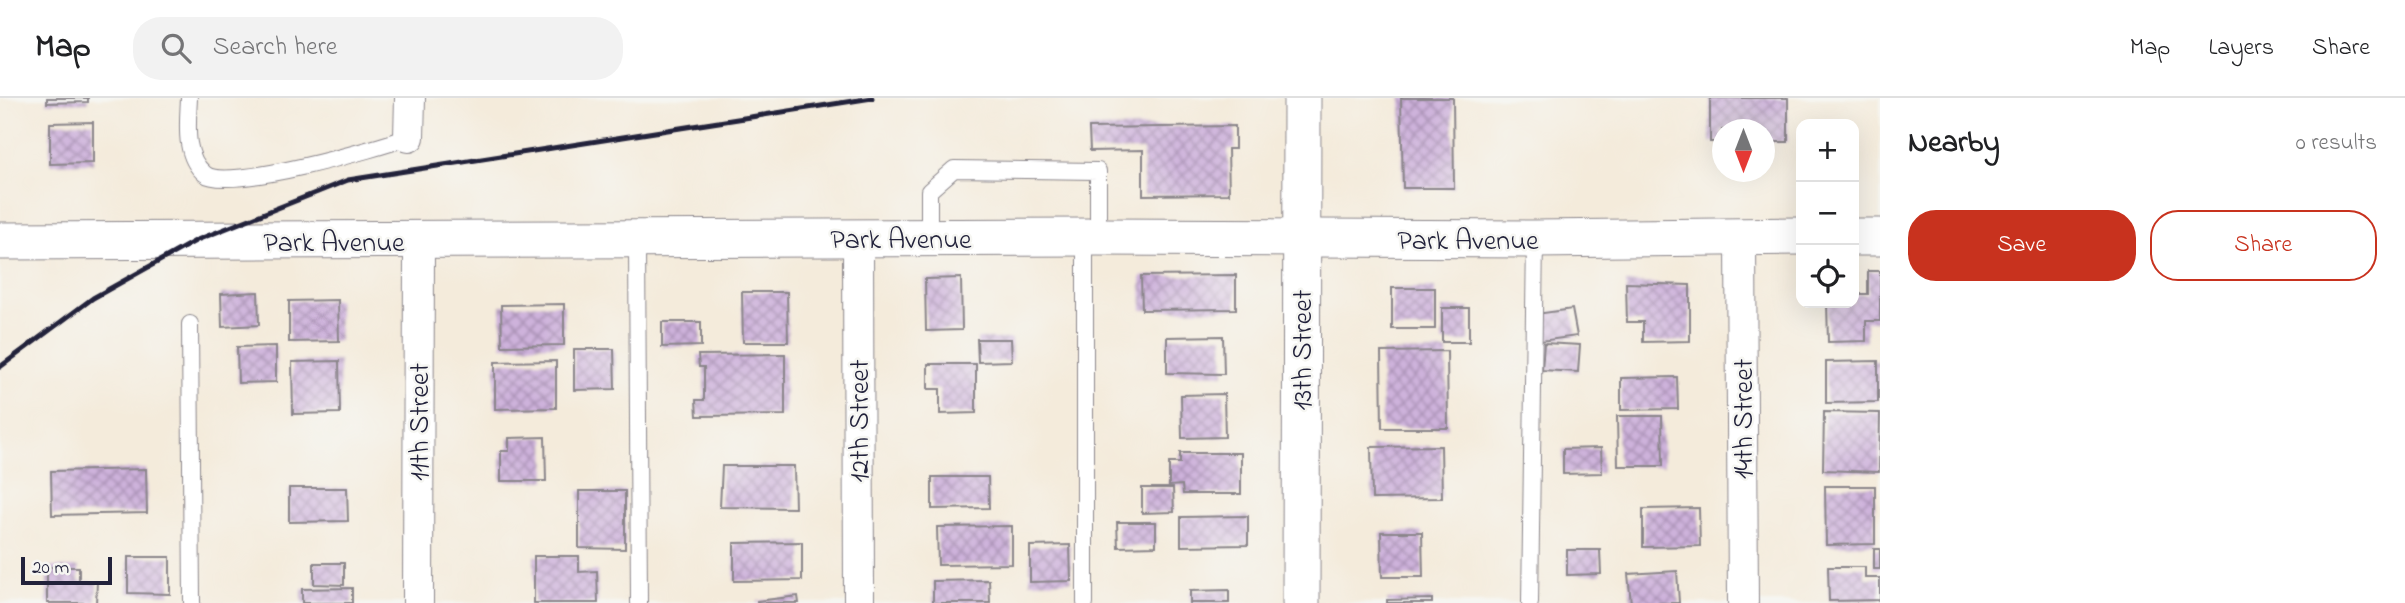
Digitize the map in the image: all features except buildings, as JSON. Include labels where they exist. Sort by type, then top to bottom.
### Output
[{"type":"street","points":[[409,138],[410,98]]},
{"type":"street","name":"13th Street","points":[[1301,603],[1302,98]]},
{"type":"street","name":"14th Street","points":[[1741,236],[1744,603]]},
{"type":"street","name":"Park Avenue","points":[[0,241],[1535,239],[1796,236]]},
{"type":"street","points":[[1859,237],[1880,237]]},
{"type":"street","name":"12th Street","points":[[858,238],[859,603]]},
{"type":"street","name":"11th Street","points":[[418,603],[419,241]]},
{"type":"lane","points":[[188,98],[188,141],[193,161],[214,179],[241,179],[372,150],[409,138]]},
{"type":"lane","points":[[929,238],[929,191],[954,169],[1098,171],[1091,238],[1085,603]]},
{"type":"lane","points":[[1530,603],[1535,239]]},
{"type":"lane","points":[[637,240],[639,603]]},
{"type":"lane","points":[[190,324],[192,603]]},
{"type":"railway","points":[[0,367],[93,298],[197,240],[348,180],[872,98]]}]
